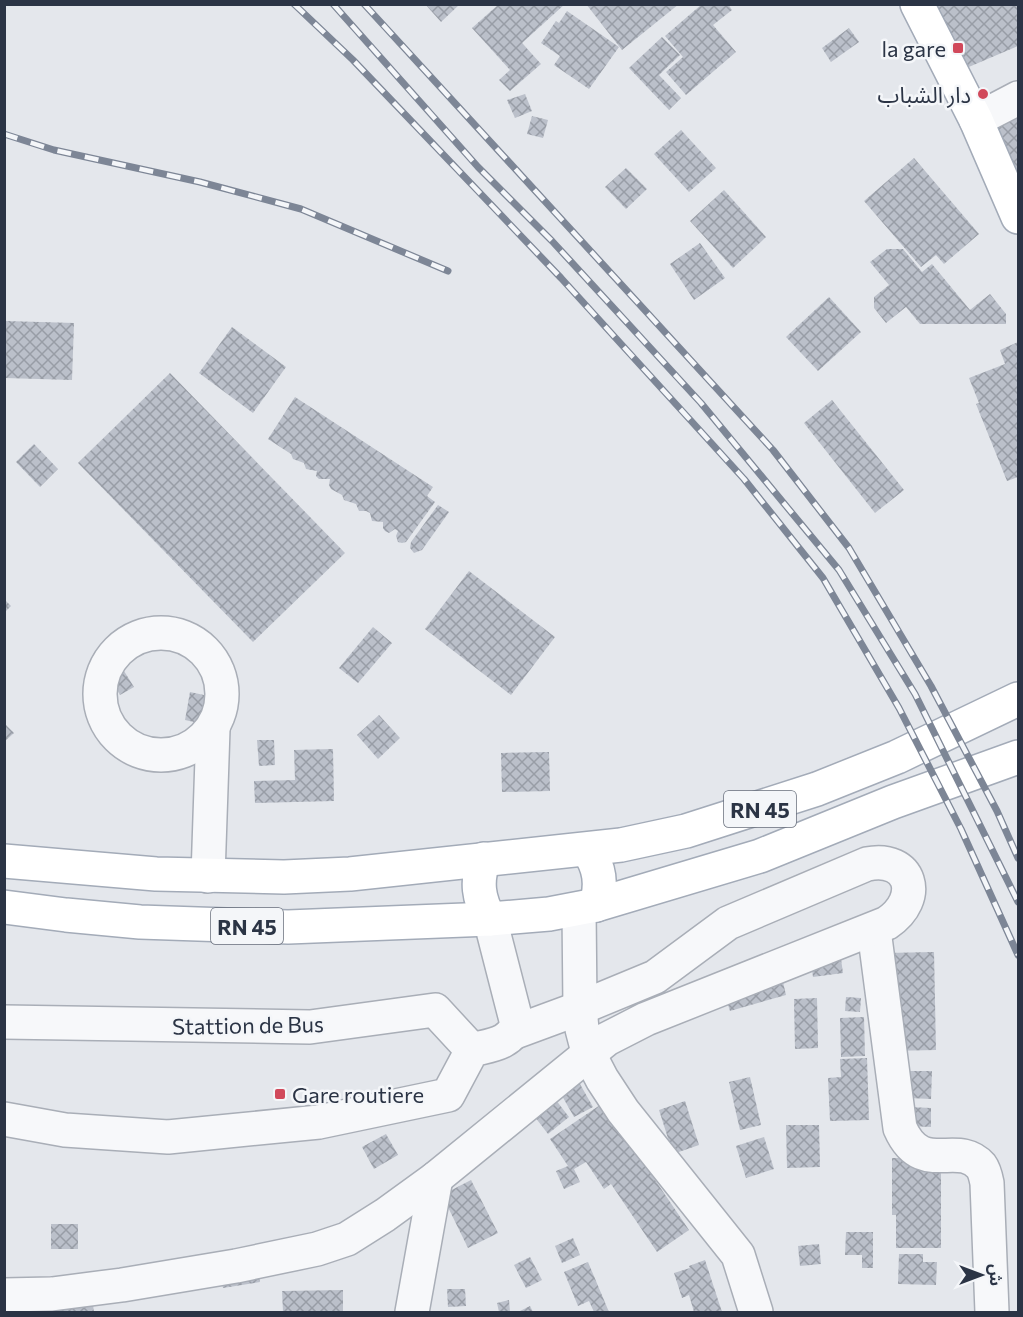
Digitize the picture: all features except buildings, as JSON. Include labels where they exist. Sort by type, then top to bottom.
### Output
[{"type":"main road","points":[[917,4],[976,120],[1018,217]]},
{"type":"main road","name":"RN 45","points":[[4,861],[123,872],[284,877],[350,874],[588,850],[686,831],[818,789],[897,757],[1018,699]]},
{"type":"main road","name":"RN 45","points":[[4,906],[140,922],[236,926],[360,926],[530,916],[588,907],[760,856],[893,802],[1018,757]]},
{"type":"main road","points":[[588,850],[599,870],[601,882],[588,907]]},
{"type":"main road","points":[[484,859],[480,871],[479,896],[490,920]]},
{"type":"street","points":[[976,120],[1018,98]]},
{"type":"street","points":[[208,876],[213,729]]},
{"type":"street","points":[[4,1295],[52,1294],[122,1285],[317,1250],[347,1239],[436,1178],[588,1052],[616,1033],[646,1019],[874,930],[896,918],[909,900],[906,878],[899,869],[889,863],[867,864],[740,916],[718,929],[655,977],[515,1032]]},
{"type":"street","points":[[588,907],[580,1008],[588,1052],[623,1111],[738,1255],[756,1312]]},
{"type":"street","points":[[4,1119],[65,1130],[168,1137],[319,1122],[448,1095],[472,1050],[508,1040],[515,1032],[517,1024],[490,920]]},
{"type":"street","points":[[874,930],[900,1128],[906,1142],[919,1153],[968,1157],[981,1166],[987,1184],[992,1312]]},
{"type":"street","name":"Stattion de Bus","points":[[4,1022],[310,1027],[435,1010],[472,1050]]},
{"type":"street","points":[[412,1312],[436,1178]]},
{"type":"railway","points":[[294,4],[353,60],[561,278],[744,479],[823,578],[899,708],[961,829],[1018,955]]},
{"type":"railway","points":[[333,4],[478,167],[552,241],[701,403],[839,570],[915,694],[1018,902]]},
{"type":"railway","points":[[364,4],[773,450],[849,548],[931,686],[997,811],[1018,858]]},
{"type":"railway","points":[[4,134],[54,150],[200,182],[301,209],[448,271]]},
{"type":"place","name":"la gare","points":[[958,48]]},
{"type":"place","name":"دار الشباب","points":[[983,94]]},
{"type":"place","name":"Gare routiere","points":[[280,1094]]}]
